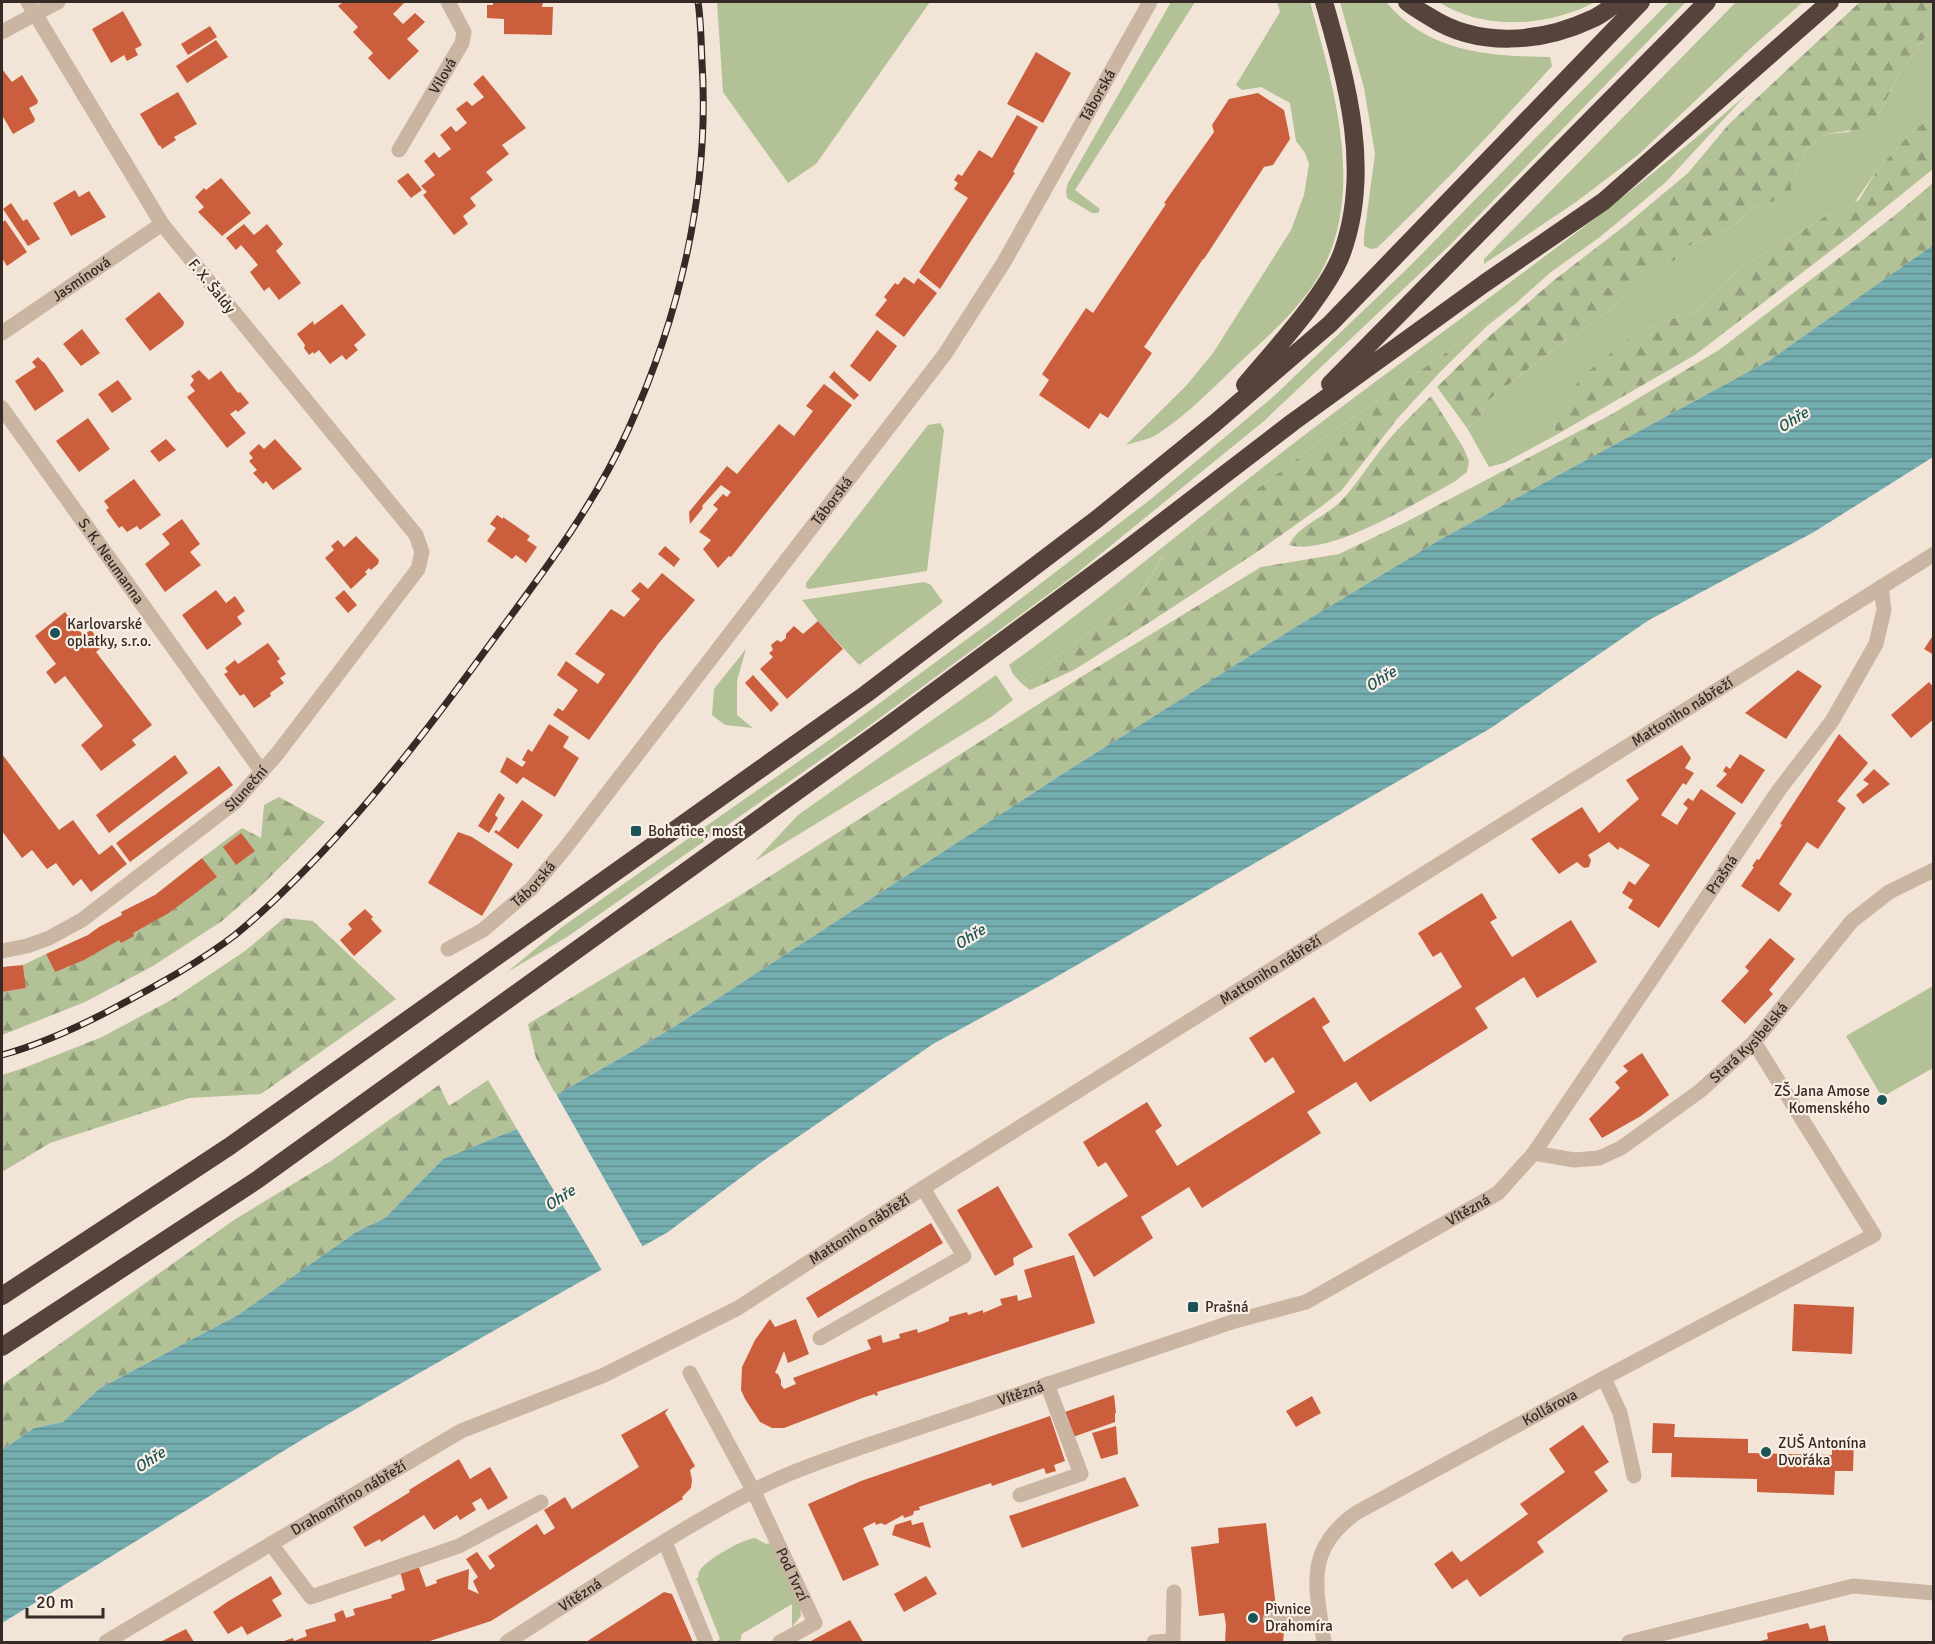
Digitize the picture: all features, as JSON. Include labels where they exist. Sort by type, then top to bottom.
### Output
[{"type":"highway","points":[[1215,423],[1314,299],[1342,254],[1351,220],[1356,173],[1355,132],[1341,61],[1324,2]]},
{"type":"highway","points":[[1407,2],[1444,27],[1489,39],[1528,39],[1593,19],[1619,2]]},
{"type":"highway","points":[[2,1296],[230,1146],[856,701],[1097,519],[1215,423],[1330,324],[1641,2]]},
{"type":"highway","points":[[1293,422],[1707,2]]},
{"type":"highway","points":[[2,1347],[266,1173],[899,718],[1126,550],[1293,422],[1485,283],[1604,201],[1830,2]]},
{"type":"street","points":[[2,32],[31,8],[58,2]]},
{"type":"street","name":"Vilová","points":[[399,150],[462,43],[464,32],[448,2]]},
{"type":"street","name":"Táborská","points":[[448,949],[483,930],[526,893],[566,847],[945,354],[1010,253],[1150,2]]},
{"type":"street","name":"F. X. Šaldy","points":[[31,8],[162,224],[416,535],[422,552]]},
{"type":"street","name":"Jasmínová","points":[[2,333],[162,224]]},
{"type":"street","name":"S. K. Neumanna","points":[[2,408],[262,772]]},
{"type":"street","name":"Sluneční","points":[[2,951],[27,946],[49,938],[82,920],[235,802],[262,772],[418,569],[422,552]]},
{"type":"street","name":"Mattoniho nábřeží","points":[[602,1376],[738,1308],[923,1188],[1934,554]]},
{"type":"street","name":"Prašná","points":[[1534,1153],[1779,790],[1832,721],[1876,644],[1884,610],[1881,588]]},
{"type":"street","name":"Stará Kysibelská","points":[[1534,1153],[1582,1160],[1599,1158],[1621,1148],[1700,1090],[1754,1042],[1852,921],[1889,892],[1934,870]]},
{"type":"street","name":"Kollárova","points":[[1324,1642],[1316,1590],[1316,1568],[1322,1551],[1341,1524],[1356,1513],[1604,1378],[1874,1235],[1754,1042]]},
{"type":"street","name":"Vítězná","points":[[507,1642],[665,1542],[753,1490],[804,1468],[1235,1321],[1306,1302],[1498,1193],[1534,1153]]},
{"type":"street","points":[[820,1338],[964,1256],[923,1188]]},
{"type":"street","points":[[690,1373],[753,1490]]},
{"type":"street","name":"Drahomířino nábřeží","points":[[106,1642],[461,1431],[602,1376]]},
{"type":"street","points":[[1604,1378],[1620,1413],[1634,1476]]},
{"type":"street","points":[[1020,1495],[1081,1474],[1047,1384]]},
{"type":"street","name":"Pod Tvrzí","points":[[753,1490],[815,1623],[780,1642]]},
{"type":"street","points":[[271,1544],[312,1597],[459,1546],[541,1502]]},
{"type":"street","points":[[665,1542],[706,1642]]},
{"type":"street","points":[[1629,1642],[1853,1586],[1934,1593]]},
{"type":"street","points":[[1154,1642],[1173,1642],[1174,1592]]},
{"type":"street","points":[[1270,1619],[1320,1617]]},
{"type":"green space","points":[[717,2],[930,2],[816,164],[788,183],[723,92]]},
{"type":"green space","points":[[1171,2],[1195,2],[1075,190],[1100,209],[1098,213],[1092,213],[1067,198],[1068,183]]},
{"type":"green space","points":[[1277,2],[1310,2],[1337,111],[1342,149],[1343,186],[1339,223],[1328,258],[1309,291],[1293,311],[1199,401],[1156,435],[1126,445],[1186,386],[1213,353],[1291,230],[1304,195],[1309,164],[1305,153],[1296,141],[1290,103],[1261,87],[1242,90],[1236,85],[1280,12]]},
{"type":"green space","points":[[1340,2],[1386,2],[1403,19],[1421,32],[1441,42],[1483,53],[1550,57],[1552,66],[1422,204],[1377,248],[1371,249],[1364,246],[1364,236],[1375,154],[1364,88]]},
{"type":"green space","points":[[1439,2],[1595,2],[1557,17],[1516,22],[1476,18]]},
{"type":"green space","points":[[1669,2],[1686,2],[1451,244],[1264,421],[1076,574],[862,731],[567,937],[507,972],[562,927],[832,738],[989,623],[1151,499],[1274,396],[1411,265]]},
{"type":"green space","points":[[1736,2],[1803,2],[1638,155],[1576,202],[1484,264],[1484,259]]},
{"type":"green space","points":[[1860,2],[1933,2],[1933,26],[1898,76],[1881,110],[1868,128],[1825,134],[1808,148],[1791,180],[1791,196],[1751,208],[1737,223],[1717,235],[1688,246],[1675,260],[1652,270],[1612,309],[1553,350],[1486,402],[1482,418],[1467,428],[1437,387],[1485,340],[1553,281],[1688,173],[1729,124]]},
{"type":"green space","points":[[1933,26],[1933,115],[1909,135],[1877,170],[1855,202],[1826,216],[1740,268],[1699,310],[1642,329],[1554,424],[1556,435],[1504,463],[1489,467],[1467,428],[1482,418],[1486,402],[1553,350],[1612,309],[1652,270],[1675,260],[1688,246],[1717,235],[1737,223],[1751,208],[1790,196],[1791,180],[1808,148],[1825,134],[1849,132],[1880,112],[1898,76]]},
{"type":"green space","points":[[1746,95],[1665,183],[1600,237],[1551,272],[1514,305],[1331,433],[1202,531],[1163,556],[1139,595],[1021,683],[1013,674],[1009,665],[1327,418],[1592,221]]},
{"type":"green space","points":[[1933,115],[1933,169],[1695,355],[1556,435],[1554,424],[1565,398],[1586,373],[1642,329],[1699,310],[1740,268],[1826,216],[1859,200],[1877,170],[1909,135]]},
{"type":"green space","points":[[1933,183],[1933,245],[1770,360],[1441,539],[1294,628],[1067,771],[669,1030],[556,1095],[536,1058],[528,1024],[731,901],[1081,677],[1261,567],[1339,554],[1404,523],[1612,414],[1719,350],[1894,216]]},
{"type":"green space","points":[[1514,305],[1487,326],[1441,371],[1397,419],[1341,491],[1322,506],[1260,550],[1074,670],[1030,690],[1021,683],[1139,595],[1164,555],[1202,531],[1331,433]]},
{"type":"green space","points":[[1431,396],[1463,447],[1469,461],[1467,472],[1418,502],[1349,536],[1306,547],[1289,545],[1299,532],[1341,501],[1392,436]]},
{"type":"green space","points":[[940,423],[944,430],[927,571],[809,589],[806,587],[806,583],[928,425]]},
{"type":"green space","points":[[924,582],[931,585],[943,602],[859,665],[818,621],[802,600]]},
{"type":"green space","points":[[746,649],[737,681],[737,715],[753,728],[725,725],[712,715],[714,689]]},
{"type":"green space","points":[[996,675],[1013,700],[991,717],[755,861],[798,815]]},
{"type":"green space","points":[[279,797],[325,822],[257,890],[222,921],[153,966],[85,1002],[2,1035],[2,992],[26,988],[23,965],[46,954],[55,972],[169,913],[216,877],[202,858],[242,828],[261,838],[264,805]]},
{"type":"green space","points":[[284,918],[313,921],[396,999],[261,1094],[189,1098],[50,1143],[2,1172],[2,1075],[102,1037],[173,999],[245,951]]},
{"type":"green space","points":[[1933,986],[1933,1068],[1882,1097],[1846,1036]]},
{"type":"green space","points":[[488,1080],[517,1129],[443,1159],[385,1218],[356,1232],[238,1315],[100,1388],[63,1422],[34,1428],[2,1450],[2,1385],[234,1220],[331,1161],[439,1085],[449,1106]]},
{"type":"green space","points":[[755,1538],[766,1544],[770,1543],[800,1606],[801,1616],[792,1627],[792,1604],[742,1634],[740,1642],[715,1642],[720,1639],[696,1578],[698,1578],[699,1571],[718,1555]]},
{"type":"water","name":"Ohře","points":[[1933,245],[1933,457],[1814,532],[1649,620],[1491,728],[1049,981],[933,1044],[763,1161],[668,1232],[303,1439],[2,1623],[2,1450],[34,1428],[63,1422],[100,1388],[238,1315],[356,1232],[385,1218],[443,1159],[517,1129],[556,1095],[669,1030],[1067,771],[1294,628],[1441,539],[1770,360]]},
{"type":"pier","points":[[555,1092],[644,1249],[603,1272],[515,1126]]},
{"type":"building","points":[[343,2],[405,2],[393,14],[403,24],[415,13],[425,22],[407,39],[419,51],[389,80],[368,58],[373,53],[353,32],[358,27],[338,6]]},
{"type":"building","points":[[493,2],[543,2],[542,7],[553,7],[552,35],[504,34],[504,19],[487,18],[487,5],[493,5]]},
{"type":"building","points":[[123,11],[142,45],[135,49],[138,55],[127,61],[124,55],[111,63],[92,29]]},
{"type":"building","points":[[210,26],[217,37],[188,55],[181,44]]},
{"type":"building","points":[[216,40],[228,57],[187,83],[176,66]]},
{"type":"building","points":[[1036,52],[1071,73],[1043,123],[1007,104]]},
{"type":"building","points":[[2,69],[12,82],[22,75],[38,101],[29,108],[35,119],[34,122],[13,134],[2,115]]},
{"type":"building","points":[[483,75],[526,128],[502,145],[509,154],[486,172],[493,180],[470,198],[476,206],[463,216],[468,224],[454,235],[423,195],[427,192],[421,186],[435,175],[424,161],[434,152],[439,158],[451,149],[440,135],[451,126],[456,132],[467,123],[456,109],[467,101],[472,106],[484,97],[473,84]]},
{"type":"building","points":[[178,92],[197,124],[174,137],[176,140],[162,149],[140,114]]},
{"type":"building","points":[[1258,93],[1284,110],[1290,139],[1273,165],[1264,167],[1144,347],[1152,353],[1108,418],[1100,413],[1089,429],[1039,395],[1049,380],[1042,374],[1086,308],[1093,313],[1166,204],[1164,203],[1214,132],[1212,125],[1229,99]]},
{"type":"building","points":[[1017,115],[1038,127],[1013,172],[1015,173],[940,289],[919,272],[968,198],[954,189],[958,183],[954,180],[958,174],[962,176],[979,150],[992,158]]},
{"type":"building","points":[[408,173],[422,190],[411,198],[397,181]]},
{"type":"building","points":[[221,178],[251,213],[222,236],[198,212],[204,207],[195,197],[204,188],[206,190]]},
{"type":"building","points":[[75,190],[79,197],[89,191],[106,217],[71,236],[53,203]]},
{"type":"building","points":[[11,203],[23,221],[27,219],[40,239],[28,246],[3,209]]},
{"type":"building","points":[[5,220],[27,252],[7,266],[2,258],[2,223]]},
{"type":"building","points":[[244,224],[254,235],[267,224],[283,244],[276,251],[301,283],[279,300],[269,287],[264,291],[250,272],[258,265],[254,260],[241,245],[236,250],[226,238]]},
{"type":"building","points":[[904,277],[914,284],[918,278],[937,293],[904,337],[875,315],[887,300],[884,297],[895,283],[898,285]]},
{"type":"building","points":[[159,292],[184,322],[183,326],[150,351],[125,319]]},
{"type":"building","points":[[342,304],[366,335],[354,345],[358,350],[346,360],[342,355],[330,364],[319,350],[309,355],[297,334],[313,321],[314,325]]},
{"type":"building","points":[[82,329],[100,353],[81,366],[63,344]]},
{"type":"building","points":[[877,330],[897,346],[870,382],[850,366]]},
{"type":"building","points":[[38,357],[64,391],[35,411],[15,381],[36,367],[32,362]]},
{"type":"building","points":[[199,370],[209,380],[221,371],[249,403],[238,412],[236,410],[230,414],[246,433],[227,448],[187,397],[195,391],[190,385],[194,380],[191,376]]},
{"type":"building","points":[[834,371],[859,395],[854,400],[829,377]]},
{"type":"building","points":[[118,380],[132,399],[112,413],[98,394]]},
{"type":"building","points":[[824,384],[852,405],[731,557],[729,556],[718,568],[703,549],[711,540],[699,532],[718,509],[713,505],[723,494],[727,497],[731,492],[721,485],[702,506],[703,508],[690,524],[689,512],[727,466],[737,474],[779,424],[794,436],[813,411],[806,406]]},
{"type":"building","points":[[88,418],[110,449],[79,472],[56,441]]},
{"type":"building","points":[[166,439],[176,450],[159,462],[150,451]]},
{"type":"building","points":[[275,439],[302,469],[273,490],[266,481],[263,484],[253,473],[257,470],[249,461],[253,458],[249,453],[259,444],[264,449]]},
{"type":"building","points":[[134,479],[161,515],[140,530],[137,526],[127,532],[122,526],[119,528],[106,510],[109,508],[104,501]]},
{"type":"building","points":[[497,515],[530,536],[527,540],[537,547],[526,563],[516,555],[512,559],[487,541],[496,528],[490,524]]},
{"type":"building","points":[[182,519],[200,544],[190,552],[201,565],[165,592],[145,564],[170,544],[162,534]]},
{"type":"building","points":[[356,536],[379,560],[378,564],[371,570],[369,568],[365,572],[367,574],[351,589],[325,558],[334,550],[331,546],[338,540],[344,547]]},
{"type":"building","points":[[665,546],[680,559],[674,567],[658,554]]},
{"type":"building","points":[[662,573],[695,600],[659,643],[589,740],[553,715],[558,708],[563,711],[578,690],[557,675],[566,661],[598,684],[605,674],[575,654],[611,609],[624,617],[640,599],[631,591],[640,582],[648,589]]},
{"type":"building","points":[[216,590],[226,603],[235,596],[245,611],[237,617],[242,624],[207,650],[182,615]]},
{"type":"building","points":[[344,590],[357,605],[348,613],[335,598]]},
{"type":"building","points":[[65,612],[83,635],[91,630],[103,646],[96,652],[152,725],[132,740],[136,745],[101,771],[81,745],[103,726],[65,676],[55,684],[46,672],[56,664],[35,636]]},
{"type":"building","points":[[818,621],[843,649],[787,699],[760,669],[773,657],[769,653],[773,650],[771,645],[777,640],[781,642],[786,638],[786,634],[794,626],[803,634]]},
{"type":"building","points":[[1934,634],[1934,655],[1924,649]]},
{"type":"building","points":[[268,643],[280,659],[277,661],[286,674],[280,678],[284,683],[254,708],[244,694],[240,696],[224,674],[228,672],[225,668],[235,660],[238,664]]},
{"type":"building","points":[[1798,670],[1822,686],[1786,739],[1745,713]]},
{"type":"building","points":[[753,675],[779,704],[771,712],[745,683]]},
{"type":"building","points":[[1929,682],[1934,688],[1934,719],[1911,738],[1891,715]]},
{"type":"building","points":[[549,724],[569,737],[563,747],[579,758],[555,797],[523,777],[517,784],[500,772],[507,757],[522,767],[526,762],[522,760],[528,749],[532,752]]},
{"type":"building","points":[[1839,734],[1868,763],[1837,801],[1846,808],[1818,849],[1807,842],[1779,884],[1792,894],[1779,912],[1741,886]]},
{"type":"building","points":[[1682,745],[1691,758],[1685,768],[1694,773],[1686,785],[1683,783],[1661,815],[1677,825],[1688,808],[1683,804],[1688,798],[1693,801],[1701,789],[1736,813],[1659,928],[1628,908],[1633,900],[1622,893],[1629,881],[1635,885],[1650,865],[1620,847],[1618,850],[1609,842],[1588,855],[1591,860],[1589,867],[1584,868],[1577,862],[1559,874],[1531,839],[1582,807],[1599,833],[1639,799],[1626,780]]},
{"type":"building","points":[[2,754],[59,830],[73,820],[99,855],[112,845],[127,864],[91,892],[81,879],[73,886],[56,863],[47,869],[32,850],[22,858],[2,831]]},
{"type":"building","points":[[1740,754],[1765,770],[1742,804],[1716,786],[1727,774],[1723,771],[1726,766],[1730,769]]},
{"type":"building","points":[[175,755],[188,773],[109,833],[96,815]]},
{"type":"building","points":[[219,766],[233,785],[130,862],[116,843]]},
{"type":"building","points":[[1874,769],[1890,784],[1863,804],[1856,795],[1869,784],[1863,780]]},
{"type":"building","points":[[499,793],[505,798],[495,815],[498,818],[489,833],[478,826]]},
{"type":"building","points":[[522,800],[543,815],[518,849],[494,832],[496,830],[499,832]]},
{"type":"building","points":[[458,832],[472,837],[513,864],[482,916],[428,883]]},
{"type":"building","points":[[241,833],[255,851],[236,865],[223,847]]},
{"type":"building","points":[[202,858],[217,877],[169,913],[133,933],[134,936],[121,943],[119,940],[84,960],[55,972],[46,954],[88,935],[122,915],[121,912],[155,895]]},
{"type":"building","points":[[1482,893],[1497,918],[1490,922],[1512,957],[1571,920],[1597,962],[1537,998],[1524,977],[1475,1008],[1488,1028],[1370,1102],[1356,1082],[1307,1112],[1321,1133],[1202,1208],[1189,1187],[1141,1217],[1153,1238],[1094,1277],[1068,1234],[1128,1196],[1106,1162],[1098,1167],[1083,1142],[1147,1102],[1162,1126],[1155,1131],[1177,1166],[1295,1092],[1273,1057],[1265,1063],[1249,1038],[1314,997],[1330,1022],[1322,1027],[1344,1062],[1462,987],[1441,952],[1433,957],[1418,933]]},
{"type":"building","points":[[365,909],[382,931],[354,956],[340,940],[352,929],[348,924]]},
{"type":"building","points":[[1770,938],[1795,959],[1769,990],[1773,994],[1745,1024],[1721,1001],[1749,971],[1745,967]]},
{"type":"building","points":[[23,965],[26,988],[2,992],[2,967]]},
{"type":"building","points":[[1642,1053],[1669,1095],[1641,1116],[1602,1138],[1589,1119],[1620,1088],[1615,1082],[1628,1071],[1623,1066]]},
{"type":"building","points":[[998,1186],[1033,1247],[1013,1258],[1014,1265],[995,1276],[957,1210]]},
{"type":"building","points":[[931,1223],[943,1243],[818,1318],[806,1298]]},
{"type":"building","points":[[1074,1255],[1095,1323],[877,1392],[878,1395],[865,1397],[784,1428],[772,1428],[760,1422],[741,1390],[742,1367],[755,1340],[770,1319],[775,1327],[796,1319],[809,1354],[788,1363],[784,1351],[775,1373],[778,1374],[784,1389],[796,1384],[793,1378],[871,1349],[867,1340],[881,1335],[883,1343],[900,1338],[899,1334],[917,1329],[918,1333],[932,1328],[949,1321],[949,1317],[967,1312],[968,1315],[983,1310],[983,1313],[1002,1305],[1000,1299],[1017,1295],[1018,1301],[1032,1297],[1024,1270]]},
{"type":"building","points":[[1794,1304],[1854,1307],[1852,1354],[1792,1351]]},
{"type":"building","points":[[1114,1395],[1115,1422],[1073,1437],[1065,1412]]},
{"type":"building","points":[[1312,1396],[1321,1413],[1296,1427],[1286,1411]]},
{"type":"building","points":[[669,1408],[665,1413],[695,1466],[690,1470],[691,1488],[682,1497],[683,1499],[491,1621],[427,1642],[281,1642],[293,1638],[294,1641],[307,1636],[305,1630],[336,1621],[334,1614],[343,1610],[346,1618],[355,1615],[353,1609],[392,1598],[391,1595],[405,1590],[400,1571],[418,1565],[426,1587],[437,1583],[436,1580],[469,1569],[468,1589],[479,1594],[473,1581],[478,1577],[466,1559],[477,1552],[490,1570],[495,1566],[488,1556],[537,1524],[544,1535],[555,1528],[544,1510],[565,1497],[572,1509],[639,1467],[621,1435]]},
{"type":"building","points":[[1050,1416],[1065,1461],[1054,1465],[1056,1471],[1046,1474],[1044,1468],[992,1486],[991,1483],[919,1507],[920,1510],[914,1511],[913,1515],[904,1518],[903,1515],[885,1525],[881,1523],[876,1525],[875,1522],[863,1528],[879,1565],[843,1581],[808,1504],[861,1481]]},
{"type":"building","points":[[1653,1423],[1675,1424],[1674,1437],[1748,1439],[1748,1453],[1832,1455],[1832,1441],[1854,1441],[1853,1471],[1835,1471],[1834,1495],[1757,1492],[1757,1479],[1671,1477],[1672,1453],[1652,1453]]},
{"type":"building","points":[[1583,1425],[1609,1462],[1594,1472],[1608,1491],[1537,1542],[1544,1552],[1480,1597],[1467,1579],[1452,1589],[1434,1564],[1452,1551],[1461,1562],[1528,1514],[1520,1504],[1565,1472],[1549,1449]]},
{"type":"building","points":[[1116,1426],[1118,1454],[1101,1459],[1092,1433]]},
{"type":"building","points":[[459,1459],[470,1479],[490,1467],[508,1498],[488,1510],[481,1498],[472,1503],[476,1510],[460,1520],[457,1515],[434,1530],[424,1515],[381,1542],[380,1539],[365,1547],[353,1527]]},
{"type":"building","points":[[1125,1477],[1139,1506],[1022,1548],[1009,1516]]},
{"type":"building","points":[[911,1520],[912,1525],[923,1522],[931,1548],[892,1535],[895,1525]]},
{"type":"building","points":[[1266,1523],[1276,1607],[1269,1608],[1270,1632],[1284,1632],[1283,1642],[1225,1642],[1224,1613],[1199,1616],[1191,1547],[1219,1543],[1218,1528]]},
{"type":"building","points":[[271,1576],[282,1594],[272,1600],[282,1616],[247,1635],[242,1626],[228,1634],[213,1612]]},
{"type":"building","points":[[926,1576],[937,1594],[904,1612],[894,1594]]},
{"type":"building","points":[[664,1592],[672,1594],[693,1642],[586,1642]]},
{"type":"building","points":[[850,1620],[863,1642],[809,1642]]},
{"type":"building","points":[[1808,1623],[1810,1629],[1825,1625],[1829,1642],[1756,1642],[1768,1639],[1767,1633]]},
{"type":"building","points":[[186,1629],[194,1642],[160,1642]]},
{"type":"railway","points":[[2,1055],[62,1033],[150,989],[222,945],[266,908],[349,824],[399,764],[566,539],[599,486],[628,430],[663,342],[688,250],[696,204],[703,110],[698,2]]},
{"type":"place","name":"Karlovarské oplatky, s.r.o.","points":[[55,633]]},
{"type":"place","name":"Bohatice, most","points":[[636,831]]},
{"type":"place","name":"ZŠ Jana Amose Komenského","points":[[1882,1100]]},
{"type":"place","name":"Prašná","points":[[1193,1307]]},
{"type":"place","name":"ZUŠ Antonína Dvořáka","points":[[1766,1452]]},
{"type":"place","name":"Pivnice Drahomíra","points":[[1253,1618]]}]
